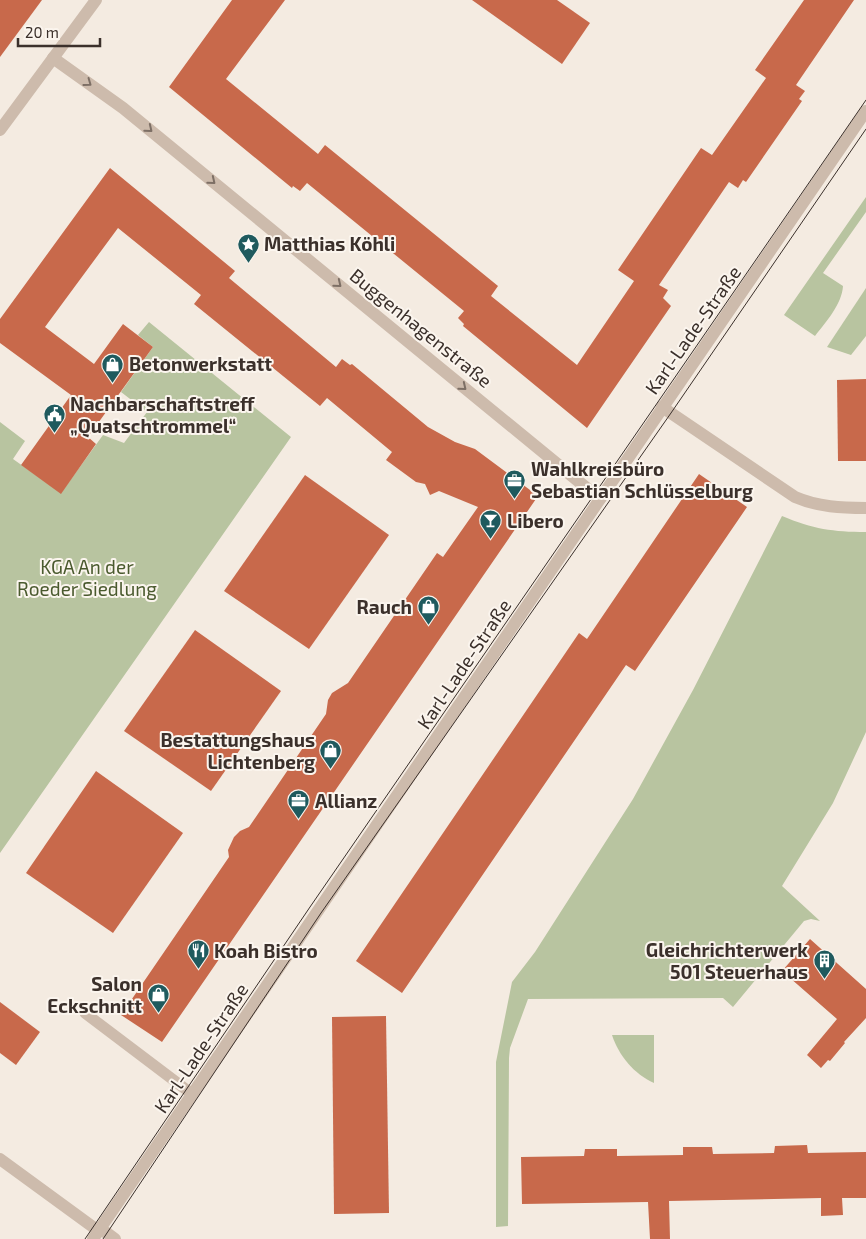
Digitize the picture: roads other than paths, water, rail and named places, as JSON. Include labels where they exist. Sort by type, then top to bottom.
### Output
[{"type":"street","points":[[0,130],[96,0]]},
{"type":"street","name":"Buggenhagenstraße","points":[[53,58],[122,107],[600,499]]},
{"type":"street","name":"Karl-Lade-Straße","points":[[96,1235],[866,111]]},
{"type":"street","points":[[662,407],[795,497],[819,505],[866,508]]},
{"type":"street","points":[[0,1159],[96,1235],[107,1233],[114,1239]]},
{"type":"lane","points":[[85,1013],[192,1094]]},
{"type":"tram line","points":[[85,1239],[310,907],[866,100]]},
{"type":"tram line","points":[[103,1239],[321,913],[671,413],[866,129]]},
{"type":"place","name":"Matthias Köhli","points":[[248,263]]},
{"type":"place","name":"Betonwerkstatt","points":[[113,383]]},
{"type":"place","name":"Nachbarschaftstreff „Quatschtrommel“","points":[[54,434]]},
{"type":"place","name":"Wahlkreisbüro Sebastian Schlüsselburg","points":[[515,499]]},
{"type":"place","name":"Libero","points":[[491,540]]},
{"type":"place","name":"Rauch","points":[[428,626]]},
{"type":"place","name":"Bestattungshaus Lichtenberg","points":[[331,770]]},
{"type":"place","name":"Allianz","points":[[299,820]]},
{"type":"place","name":"Koah Bistro","points":[[198,970]]},
{"type":"place","name":"Gleichrichterwerk 501 Steuerhaus","points":[[824,980]]},
{"type":"place","name":"Salon Eckschnitt","points":[[158,1014]]},
{"type":"park label","name":"KGA An der Roeder Siedlung","points":[[87,578]]}]
